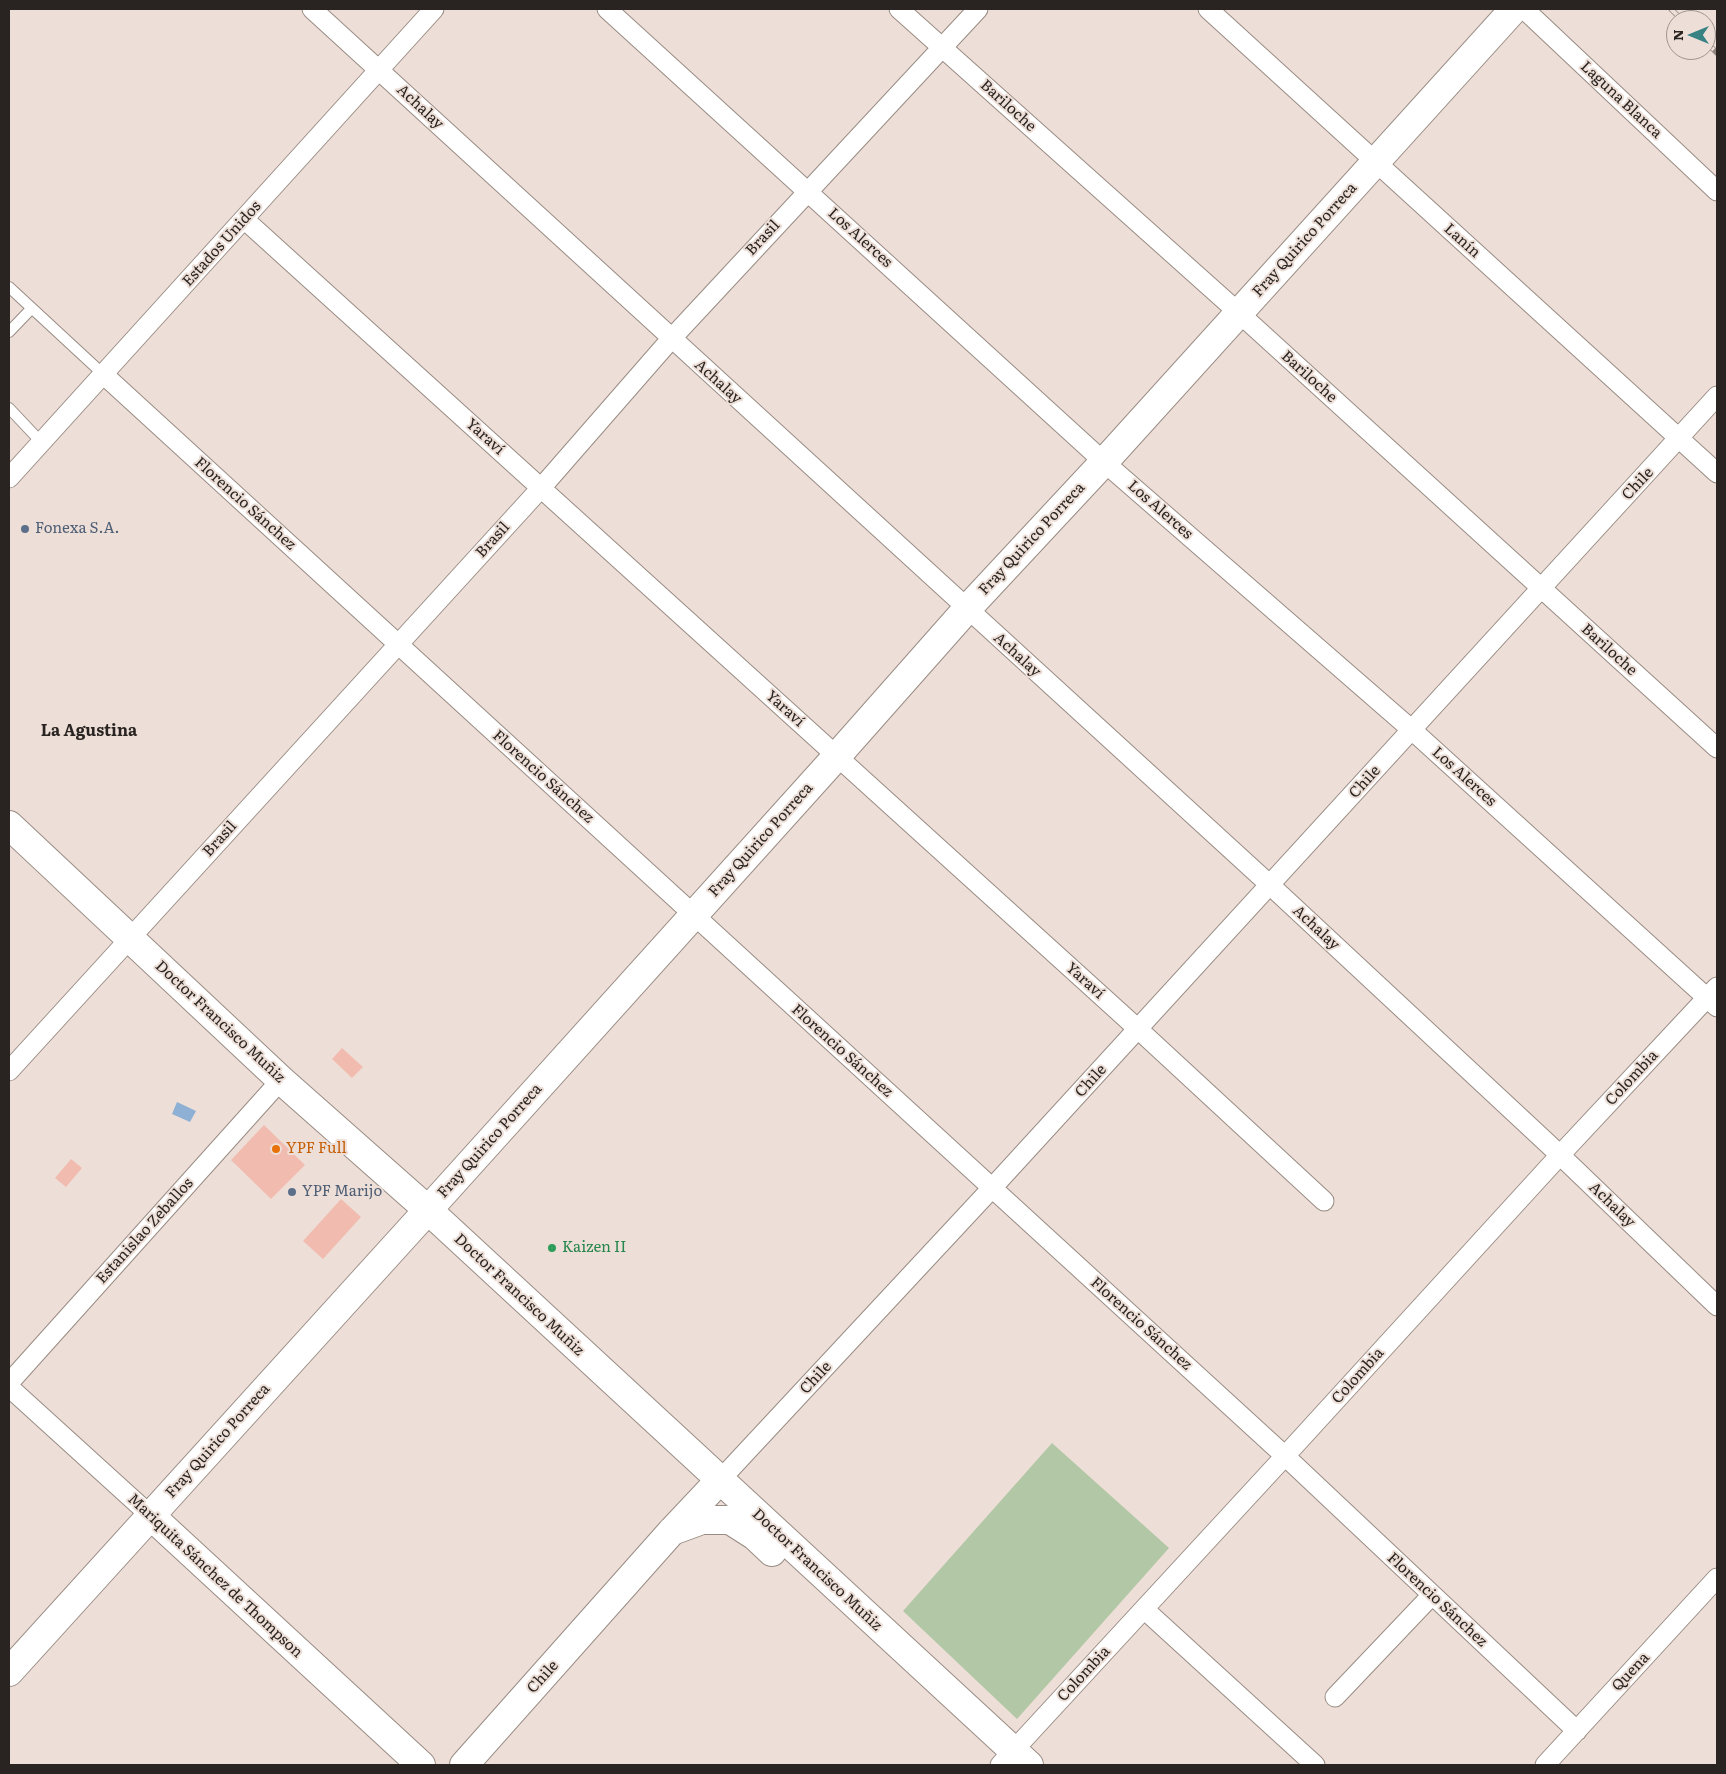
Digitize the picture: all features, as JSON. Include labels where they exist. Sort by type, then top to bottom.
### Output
[{"type":"main road","name":"Fray Quirico Porreca","points":[[9,1672],[428,1210],[967,609],[1104,462],[1514,9]]},
{"type":"main road","name":"Doctor Francisco Muñiz","points":[[9,825],[281,1080],[428,1210],[720,1480],[1009,1762]]},
{"type":"main road","name":"Chile","points":[[464,1765],[672,1531],[720,1480]]},
{"type":"main road","name":"Mariquita Sánchez de Thompson","points":[[151,1516],[421,1765]]},
{"type":"main road","name":"Doctor Francisco Muñiz","points":[[672,1531],[702,1520],[730,1520],[755,1536],[1009,1762]]},
{"type":"street","name":"Achalay","points":[[312,9],[1270,885],[1560,1155],[1717,1306]]},
{"type":"street","name":"Estados Unidos","points":[[9,478],[434,9]]},
{"type":"street","name":"Los Alerces","points":[[607,9],[808,190],[1104,462],[1412,730],[1714,997]]},
{"type":"street","name":"Bariloche","points":[[898,9],[1239,313],[1717,748]]},
{"type":"street","name":"Brasil","points":[[9,1071],[541,488],[671,339],[978,9]]},
{"type":"street","name":"Lanín","points":[[1208,9],[1717,473]]},
{"type":"street","name":"Laguna Blanca","points":[[1524,9],[1717,191]]},
{"type":"street","name":"Yaraví","points":[[244,219],[1138,1029],[1324,1201]]},
{"type":"street","name":"Florencio Sánchez","points":[[103,374],[1285,1456],[1577,1731]]},
{"type":"street","name":"Chile","points":[[720,1480],[992,1188],[1717,396]]},
{"type":"street","name":"Colombia","points":[[1009,1762],[1144,1609],[1560,1155],[1714,997]]},
{"type":"street","name":"Estanislao Zeballos","points":[[9,1383],[281,1080]]},
{"type":"street","name":"Mariquita Sánchez de Thompson","points":[[9,1387],[151,1516]]},
{"type":"street","name":"Quena","points":[[1546,1765],[1717,1578]]},
{"type":"street","points":[[1335,1697],[1432,1594]]},
{"type":"street","points":[[1144,1609],[1315,1765]]},
{"type":"lane","points":[[9,287],[103,374]]},
{"type":"lane","points":[[9,332],[32,308]]},
{"type":"lane","points":[[9,408],[41,442]]},
{"type":"green space","points":[[1052,1443],[1169,1548],[1017,1719],[903,1611]]},
{"type":"water","points":[[177,1102],[196,1111],[190,1122],[172,1114]]},
{"type":"building","points":[[342,1048],[363,1067],[352,1078],[332,1059]]},
{"type":"building","points":[[264,1125],[305,1165],[271,1199],[231,1160]]},
{"type":"building","points":[[71,1159],[82,1168],[66,1187],[55,1178]]},
{"type":"building","points":[[341,1199],[361,1217],[323,1259],[303,1241]]},
{"type":"place","name":"Fonexa S.A.","points":[[25,529]]},
{"type":"place","name":"YPF Full","points":[[276,1149]]},
{"type":"place","name":"YPF Marijo","points":[[292,1192]]},
{"type":"place","name":"Kaizen II","points":[[552,1248]]},
{"type":"district","name":"La Agustina","points":[[89,731]]}]
